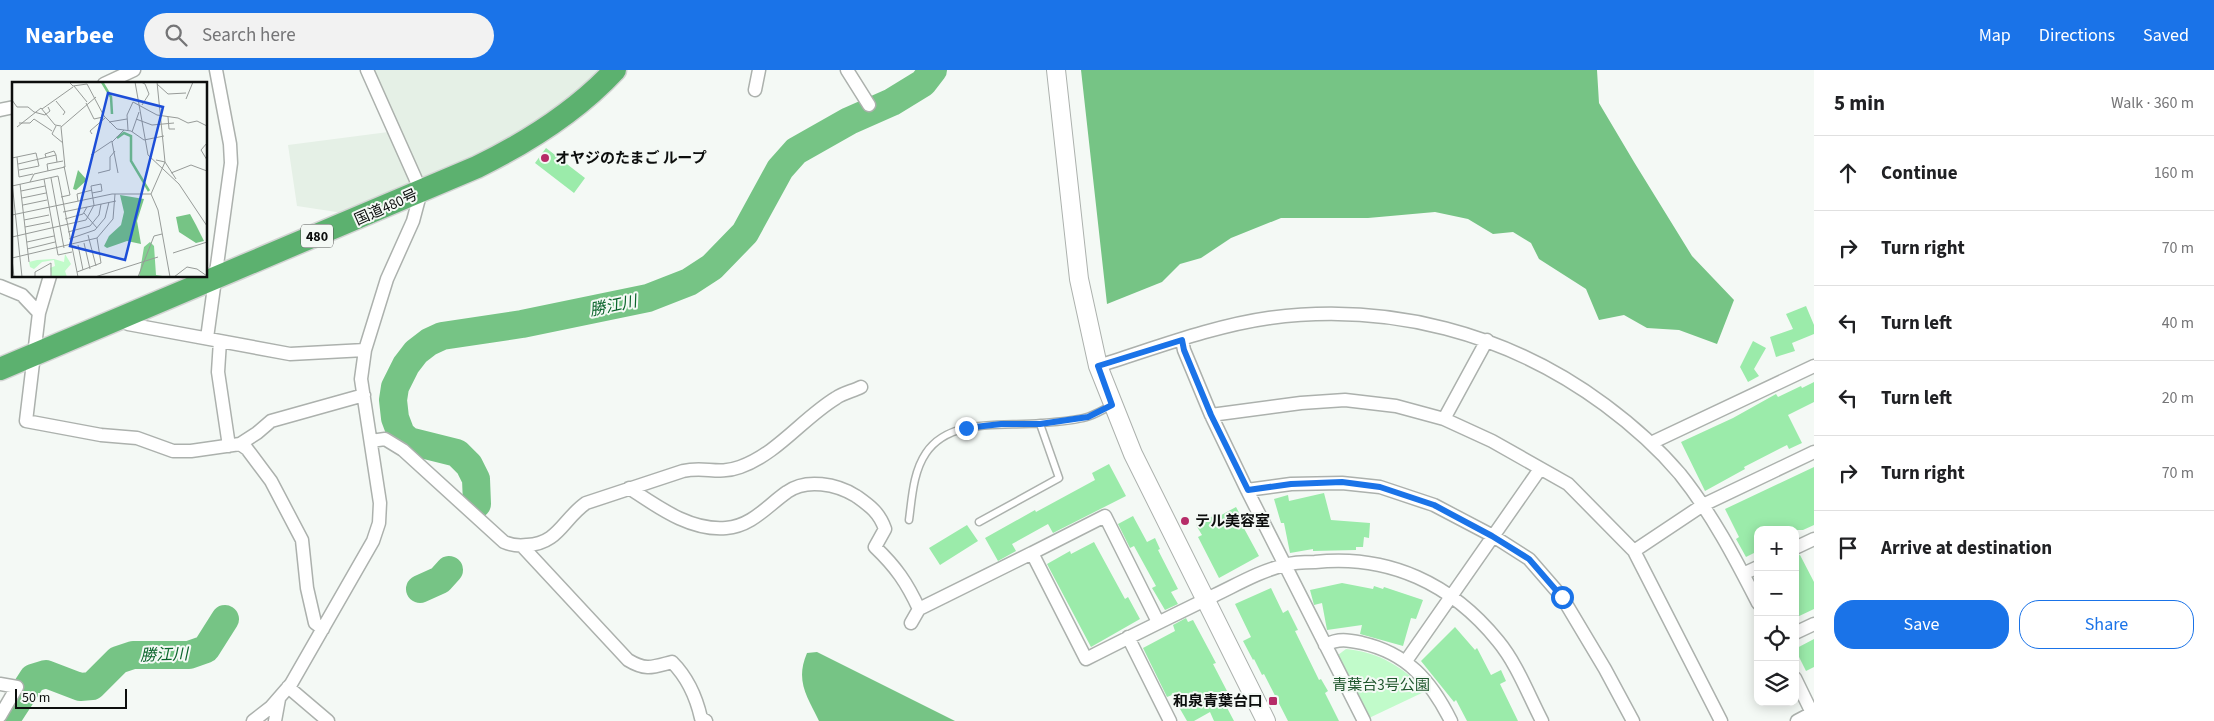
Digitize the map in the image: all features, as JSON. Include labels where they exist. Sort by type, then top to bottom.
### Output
[{"type":"highway","name":"国道480号","points":[[0,369],[422,192],[486,163],[544,130],[581,102],[610,73]]},
{"type":"street","points":[[108,80],[134,70]]},
{"type":"street","points":[[207,338],[231,163],[230,144],[216,70]]},
{"type":"street","points":[[254,721],[288,687],[373,541],[379,523],[380,502],[361,379],[365,350],[387,279],[413,221],[422,192],[367,70]]},
{"type":"street","points":[[755,90],[759,70]]},
{"type":"street","points":[[847,70],[869,105]]},
{"type":"street","points":[[1056,70],[1079,279],[1098,366],[1133,454],[1266,721]]},
{"type":"street","points":[[49,278],[39,314],[26,421],[101,435],[137,438],[173,451],[191,451],[235,445],[257,434],[271,421],[364,395]]},
{"type":"street","points":[[0,286],[22,295],[39,314]]},
{"type":"street","points":[[1098,366],[1182,340],[1269,318],[1344,314],[1385,316],[1418,322],[1487,340],[1544,366],[1582,388],[1651,443],[1679,473],[1703,504],[1754,595]]},
{"type":"street","points":[[124,318],[128,324],[290,354],[365,350]]},
{"type":"street","points":[[1182,340],[1184,350],[1211,415],[1364,721]]},
{"type":"street","points":[[1444,419],[1487,340]]},
{"type":"street","points":[[220,341],[218,372],[235,445]]},
{"type":"street","points":[[1651,443],[1814,366]]},
{"type":"street","points":[[370,441],[385,439],[404,450],[504,542],[514,546],[538,545],[550,540],[576,509],[586,503],[695,468],[723,472],[742,467],[764,455],[836,398],[860,387]]},
{"type":"street","points":[[1211,415],[1301,403],[1345,400],[1396,406],[1444,419],[1492,441],[1568,484],[1634,551],[1721,721]]},
{"type":"street","points":[[235,445],[247,449],[271,481],[302,540],[307,588],[315,623],[323,629]]},
{"type":"street","points":[[1634,551],[1703,504],[1814,452]]},
{"type":"street","points":[[1406,661],[1540,469]]},
{"type":"street","points":[[1248,490],[1291,484],[1342,482],[1380,487],[1434,505],[1492,536],[1529,559],[1562,597],[1605,669],[1633,721]]},
{"type":"street","points":[[629,488],[662,510],[709,528],[728,528],[748,522],[763,513],[788,491],[804,486],[819,484],[848,490],[880,516],[885,529],[875,547],[890,560],[907,582],[920,609]]},
{"type":"street","points":[[912,623],[920,609],[1104,516],[1158,622]]},
{"type":"street","points":[[1799,546],[1814,539]]},
{"type":"street","points":[[522,546],[628,660],[640,667],[652,667],[672,662],[683,673],[690,685],[697,700],[701,718],[706,721]]},
{"type":"street","points":[[1032,553],[1086,659],[1158,622],[1253,577],[1286,564],[1330,560],[1390,566],[1423,580],[1452,596],[1478,618],[1499,643],[1516,669],[1542,721]]},
{"type":"street","points":[[1743,574],[1754,568]]},
{"type":"street","points":[[1799,631],[1814,624]]},
{"type":"street","points":[[1128,638],[1170,721]]},
{"type":"street","points":[[1326,645],[1337,639],[1354,642],[1382,649],[1406,661],[1433,691],[1451,721]]},
{"type":"street","points":[[0,684],[17,687],[0,716]]},
{"type":"street","points":[[1797,721],[1813,714],[1799,686]]},
{"type":"street","points":[[288,687],[328,721]]},
{"type":"street","points":[[275,721],[279,698]]},
{"type":"lane","points":[[909,520],[916,476],[926,453],[942,437],[966,428],[1001,424],[1040,424],[1088,417],[1112,405]]},
{"type":"lane","points":[[979,522],[1059,478],[1040,424]]},
{"type":"shaded area","points":[[369,70],[599,70],[598,75],[517,137],[499,147],[343,213],[297,206],[288,145],[396,131]]},
{"type":"shaded area","points":[[1081,70],[1597,70],[1599,103],[1634,162],[1692,256],[1734,300],[1717,344],[1679,330],[1647,328],[1624,315],[1599,320],[1586,289],[1539,259],[1531,243],[1513,232],[1493,234],[1468,219],[1435,212],[1368,218],[1281,218],[1231,238],[1201,258],[1180,264],[1162,282],[1107,304]]},
{"type":"shaded area","points":[[817,652],[955,721],[819,721],[807,696],[802,680],[807,653]]},
{"type":"green space","name":"青葉台3号公園","points":[[1346,649],[1369,653],[1390,662],[1426,691],[1369,718],[1338,655]]},
{"type":"building","points":[[546,148],[585,178],[574,193],[535,163]]},
{"type":"building","points":[[1806,306],[1814,325],[1814,334],[1792,343],[1795,351],[1776,357],[1770,337],[1793,329],[1786,314]]},
{"type":"building","points":[[1753,341],[1766,348],[1754,369],[1759,376],[1748,382],[1740,367]]},
{"type":"building","points":[[1814,382],[1814,402],[1788,415],[1802,443],[1789,449],[1787,445],[1744,467],[1745,469],[1705,491],[1681,442],[1733,418],[1776,394],[1778,397]]},
{"type":"building","points":[[1109,464],[1126,496],[1053,533],[1048,524],[1012,544],[1016,551],[998,561],[985,538],[1095,480],[1092,473]]},
{"type":"building","points":[[1814,467],[1814,525],[1803,530],[1799,530],[1799,526],[1754,526],[1754,553],[1746,557],[1736,539],[1739,537],[1725,509]]},
{"type":"building","points":[[1324,493],[1331,520],[1370,523],[1369,538],[1364,537],[1363,547],[1356,547],[1356,550],[1313,551],[1313,549],[1290,553],[1284,523],[1281,523],[1274,499],[1288,495],[1289,501]]},
{"type":"building","points":[[1236,507],[1243,520],[1240,521],[1259,556],[1219,578],[1198,537],[1202,535],[1196,525],[1213,516],[1214,519]]},
{"type":"building","points":[[1133,516],[1147,542],[1155,538],[1160,549],[1158,550],[1178,589],[1171,592],[1178,604],[1165,610],[1152,588],[1156,586],[1134,546],[1130,548],[1118,524]]},
{"type":"building","points":[[967,525],[978,541],[940,565],[929,548]]},
{"type":"building","points":[[1094,542],[1125,599],[1128,597],[1140,619],[1091,647],[1047,564],[1070,551],[1071,554]]},
{"type":"building","points":[[1799,555],[1814,582],[1814,609],[1799,616],[1799,571]]},
{"type":"building","points":[[1342,583],[1373,589],[1374,586],[1383,589],[1384,587],[1423,600],[1416,619],[1411,618],[1403,646],[1360,634],[1362,625],[1327,630],[1322,603],[1314,605],[1310,590]]},
{"type":"building","points":[[1271,588],[1283,613],[1288,610],[1298,630],[1295,631],[1319,680],[1321,679],[1328,691],[1325,693],[1339,721],[1288,721],[1264,674],[1262,675],[1243,641],[1251,637],[1235,604]]},
{"type":"building","points":[[1186,618],[1188,622],[1193,620],[1216,663],[1213,664],[1227,691],[1221,693],[1234,721],[1214,721],[1210,712],[1194,721],[1187,721],[1172,695],[1167,697],[1143,648],[1175,631],[1173,625]]},
{"type":"building","points":[[1455,627],[1475,650],[1477,648],[1491,675],[1501,670],[1506,681],[1500,684],[1518,721],[1467,721],[1456,700],[1454,702],[1421,661]]},
{"type":"building","points":[[1814,639],[1814,667],[1806,671],[1799,657],[1799,647]]},
{"type":"waterway","name":"勝江川","points":[[477,504],[476,479],[469,465],[457,453],[409,441],[401,434],[395,418],[393,400],[395,387],[406,365],[416,352],[429,342],[442,336],[522,324],[648,298],[689,282],[712,267],[745,233],[780,169],[796,151],[849,121],[892,102],[923,83],[933,70]]},
{"type":"waterway","name":"勝江川","points":[[420,589],[440,580],[449,570]]},
{"type":"waterway","name":"勝江川","points":[[5,721],[33,678],[46,674],[80,687],[92,686],[118,660],[133,655],[189,655],[206,649],[225,619]]},
{"type":"place","name":"オヤジのたまご ループ","points":[[545,158]]},
{"type":"place","name":"テル美容室","points":[[1185,521]]},
{"type":"place","name":"和泉青葉台口","points":[[1273,701]]},
{"type":"route","points":[[966,428],[1001,424],[1040,424],[1088,417],[1112,405],[1098,366],[1182,340],[1184,350],[1211,415],[1248,490],[1291,484],[1342,482],[1380,487],[1434,505],[1492,536],[1529,559],[1562,597]]}]
